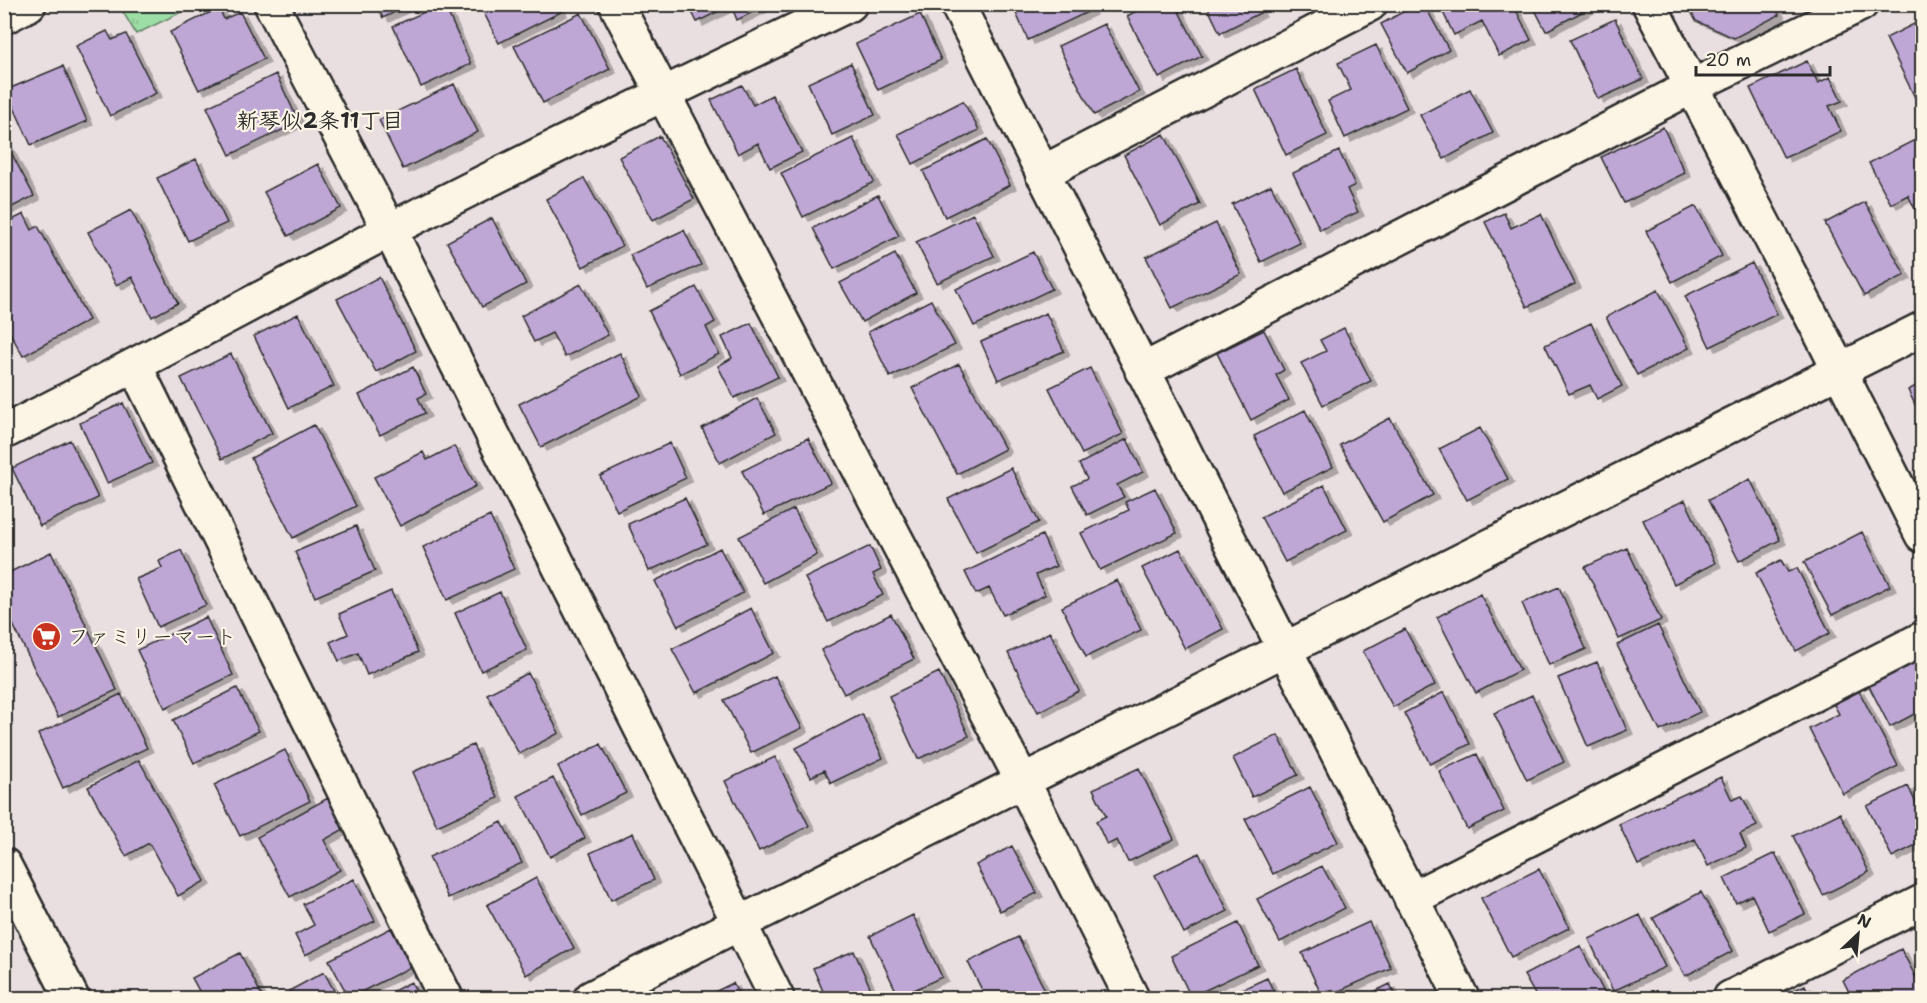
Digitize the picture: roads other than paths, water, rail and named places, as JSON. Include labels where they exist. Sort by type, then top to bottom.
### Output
[{"type":"street","points":[[4,17],[29,4]]},
{"type":"street","points":[[271,4],[390,231],[777,999]]},
{"type":"street","points":[[616,4],[1023,782],[1132,999]]},
{"type":"street","points":[[4,432],[135,366],[390,231],[662,94],[850,4]]},
{"type":"street","points":[[957,4],[1462,999]]},
{"type":"street","points":[[1042,173],[1370,4]]},
{"type":"street","points":[[1649,4],[1923,535]]},
{"type":"street","points":[[1142,371],[1691,87],[1861,4]]},
{"type":"street","points":[[591,999],[1923,329]]},
{"type":"street","points":[[135,366],[446,999]]},
{"type":"street","points":[[1411,899],[1923,639]]},
{"type":"street","points":[[4,866],[72,999]]},
{"type":"street","points":[[1730,999],[1923,902]]},
{"type":"place","name":"ファミリーマート","points":[[47,637]]},
{"type":"district","name":"新琴似2条11丁目","points":[[320,120]]}]
